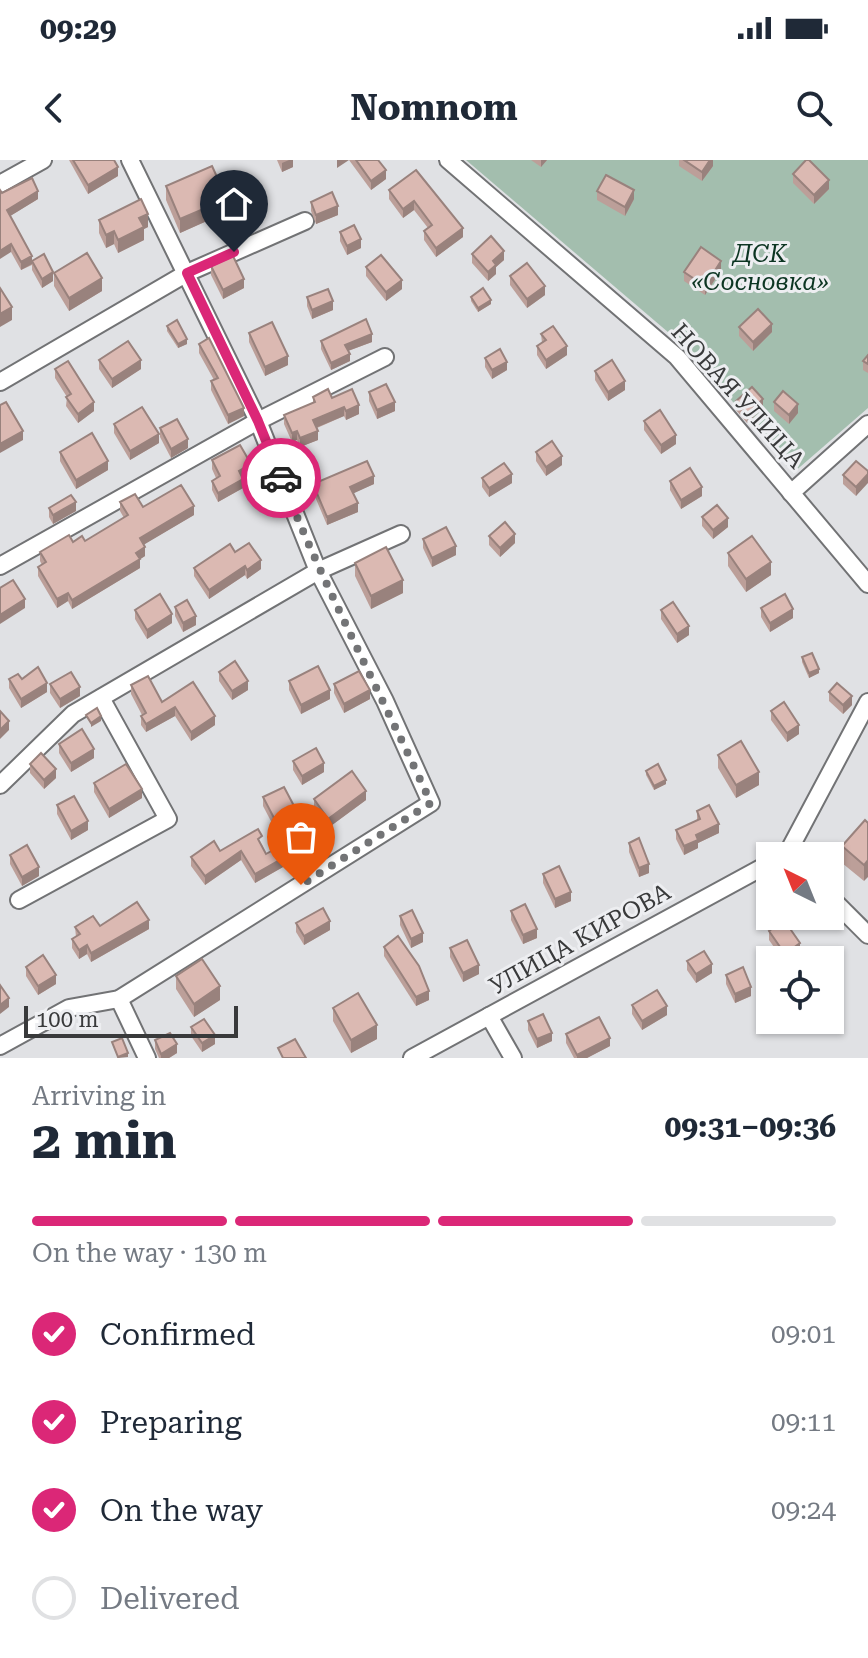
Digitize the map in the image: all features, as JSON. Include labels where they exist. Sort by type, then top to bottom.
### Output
[{"type":"street","points":[[0,184],[43,160]]},
{"type":"street","points":[[0,1046],[69,1008],[119,999],[431,803],[385,701],[318,571],[258,421],[130,160]]},
{"type":"street","name":"НОВАЯ УЛИЦА","points":[[448,160],[677,357],[868,584]]},
{"type":"street","points":[[0,382],[187,273],[305,221]]},
{"type":"street","points":[[0,566],[258,421],[385,357]]},
{"type":"street","points":[[791,493],[868,424]]},
{"type":"street","points":[[0,785],[73,714],[318,571],[401,534]]},
{"type":"street","points":[[19,900],[168,819],[101,698]]},
{"type":"street","points":[[794,842],[868,702]]},
{"type":"street","name":"УЛИЦА КИРОВА","points":[[412,1058],[756,871]]},
{"type":"street","points":[[844,911],[868,935]]},
{"type":"street","points":[[119,999],[147,1058]]},
{"type":"street","points":[[489,1016],[513,1058]]},
{"type":"green space","name":"ДСК «Сосновка»","points":[[466,160],[868,160],[868,408],[793,473],[689,350]]},
{"type":"building","points":[[73,160],[114,160],[118,167],[88,185]]},
{"type":"building","points":[[356,160],[378,160],[386,170],[371,181]]},
{"type":"building","points":[[684,160],[710,160],[702,172]]},
{"type":"building","points":[[806,160],[829,180],[814,195],[793,174]]},
{"type":"building","points":[[212,166],[227,199],[180,219],[166,186]]},
{"type":"building","points":[[416,170],[463,228],[436,248],[424,231],[432,225],[414,201],[403,209],[389,190]]},
{"type":"building","points":[[606,175],[634,190],[625,207],[597,191]]},
{"type":"building","points":[[32,178],[38,191],[7,210],[32,256],[21,262],[11,244],[0,251],[0,190],[2,193]]},
{"type":"building","points":[[332,192],[338,206],[316,215],[311,202]]},
{"type":"building","points":[[141,199],[148,214],[139,218],[144,227],[118,240],[114,231],[106,235],[99,220]]},
{"type":"building","points":[[354,225],[361,239],[347,246],[340,232]]},
{"type":"building","points":[[491,236],[504,251],[493,261],[496,265],[488,272],[472,254]]},
{"type":"building","points":[[701,247],[721,261],[705,286],[684,272]]},
{"type":"building","points":[[87,253],[102,278],[69,298],[54,273]]},
{"type":"building","points":[[44,254],[53,272],[42,279],[32,261]]},
{"type":"building","points":[[381,255],[402,280],[386,292],[366,267]]},
{"type":"building","points":[[233,256],[244,279],[223,290],[211,266]]},
{"type":"building","points":[[527,263],[545,286],[527,299],[510,276]]},
{"type":"building","points":[[0,288],[12,307],[0,314]]},
{"type":"building","points":[[483,288],[491,300],[478,308],[471,297]]},
{"type":"building","points":[[328,289],[333,301],[312,310],[307,297]]},
{"type":"building","points":[[758,309],[772,324],[753,342],[739,327]]},
{"type":"building","points":[[366,319],[372,334],[345,345],[350,354],[331,363],[321,341]]},
{"type":"building","points":[[177,320],[187,339],[178,344],[167,326]]},
{"type":"building","points":[[272,322],[288,356],[265,367],[249,333]]},
{"type":"building","points":[[553,326],[567,346],[546,360],[537,346],[546,340],[541,334]]},
{"type":"building","points":[[209,338],[244,408],[228,415],[211,381],[218,378],[199,344]]},
{"type":"building","points":[[128,341],[141,360],[112,379],[99,360]]},
{"type":"building","points":[[500,349],[507,362],[492,370],[485,358]]},
{"type":"building","points":[[612,360],[625,381],[608,392],[595,371]]},
{"type":"building","points":[[68,361],[94,402],[78,414],[66,397],[71,394],[55,369]]},
{"type":"building","points":[[386,384],[395,402],[377,410],[369,392]]},
{"type":"building","points":[[752,387],[763,399],[747,414],[736,401]]},
{"type":"building","points":[[328,389],[332,398],[352,389],[359,405],[346,411],[344,407],[313,420],[318,431],[300,438],[297,431],[292,433],[284,415],[315,402],[313,397]]},
{"type":"building","points":[[783,391],[798,404],[789,415],[774,402]]},
{"type":"building","points":[[6,402],[23,431],[0,444],[0,405]]},
{"type":"building","points":[[142,407],[159,434],[130,451],[114,424]]},
{"type":"building","points":[[660,410],[676,435],[661,445],[644,421]]},
{"type":"building","points":[[177,419],[188,439],[171,449],[160,428]]},
{"type":"building","points":[[92,433],[108,461],[76,480],[60,452]]},
{"type":"building","points":[[552,441],[562,456],[546,467],[536,452]]},
{"type":"building","points":[[240,445],[251,464],[239,471],[243,479],[218,493],[212,481],[220,476],[212,460]]},
{"type":"building","points":[[367,461],[374,476],[350,487],[358,503],[327,517],[313,484]]},
{"type":"building","points":[[856,461],[868,474],[856,487],[843,475]]},
{"type":"building","points":[[504,463],[512,474],[489,488],[482,478]]},
{"type":"building","points":[[690,468],[702,487],[681,500],[670,481]]},
{"type":"building","points":[[181,485],[194,506],[140,538],[145,547],[136,553],[140,559],[72,600],[68,593],[57,599],[38,567],[46,562],[40,552],[69,535],[73,542],[82,536],[85,541],[128,515],[120,502],[135,494],[143,507]]},
{"type":"building","points":[[71,495],[76,502],[53,515],[49,508]]},
{"type":"building","points":[[717,505],[728,518],[713,530],[702,517]]},
{"type":"building","points":[[505,522],[515,534],[500,548],[489,536]]},
{"type":"building","points":[[446,527],[456,546],[432,558],[423,539]]},
{"type":"building","points":[[752,536],[771,562],[746,579],[728,553]]},
{"type":"building","points":[[249,543],[261,560],[247,570],[245,566],[209,590],[194,568],[230,544],[235,552]]},
{"type":"building","points":[[386,547],[403,580],[371,596],[355,563]]},
{"type":"building","points":[[13,580],[25,599],[0,615],[0,588]]},
{"type":"building","points":[[160,594],[172,614],[147,630],[135,610]]},
{"type":"building","points":[[785,594],[793,609],[770,623],[761,608]]},
{"type":"building","points":[[187,600],[196,616],[183,623],[175,607]]},
{"type":"building","points":[[673,602],[689,626],[677,634],[661,610]]},
{"type":"building","points":[[812,653],[819,669],[809,673],[802,657]]},
{"type":"building","points":[[235,661],[248,681],[232,691],[219,672]]},
{"type":"building","points":[[318,666],[330,690],[301,705],[289,681]]},
{"type":"building","points":[[38,667],[47,683],[21,699],[9,679],[18,674],[22,679]]},
{"type":"building","points":[[359,671],[370,690],[344,704],[334,684]]},
{"type":"building","points":[[71,672],[80,687],[60,699],[50,684]]},
{"type":"building","points":[[148,676],[162,702],[193,682],[215,716],[191,732],[175,707],[146,724],[141,716],[146,713],[131,685]]},
{"type":"building","points":[[837,683],[852,696],[843,705],[829,692]]},
{"type":"building","points":[[784,702],[799,725],[787,733],[771,711]]},
{"type":"building","points":[[97,708],[101,716],[91,723],[86,715]]},
{"type":"building","points":[[0,711],[9,721],[0,730]]},
{"type":"building","points":[[82,729],[94,749],[71,763],[59,744]]},
{"type":"building","points":[[741,741],[759,772],[736,785],[718,755]]},
{"type":"building","points":[[316,748],[324,763],[302,776],[293,761]]},
{"type":"building","points":[[41,753],[56,769],[44,780],[30,764]]},
{"type":"building","points":[[126,764],[142,789],[109,809],[94,783]]},
{"type":"building","points":[[658,764],[666,780],[654,786],[646,771]]},
{"type":"building","points":[[352,771],[366,791],[328,819],[314,799]]},
{"type":"building","points":[[284,787],[294,806],[274,818],[263,797]]},
{"type":"building","points":[[74,796],[88,821],[71,831],[57,805]]},
{"type":"building","points":[[709,805],[719,824],[696,835],[698,840],[684,846],[676,830],[700,819],[697,811]]},
{"type":"building","points":[[865,820],[868,823],[868,860],[864,865],[844,848],[844,844]]},
{"type":"building","points":[[258,829],[262,836],[258,839],[266,854],[309,830],[321,850],[296,865],[290,854],[255,874],[241,851],[205,876],[191,857],[214,841],[220,851]]},
{"type":"building","points":[[639,838],[649,864],[639,868],[629,843]]},
{"type":"building","points":[[27,845],[39,867],[22,877],[10,855]]},
{"type":"building","points":[[559,866],[571,892],[555,899],[543,874]]},
{"type":"building","points":[[137,902],[149,920],[91,953],[87,945],[79,950],[72,939],[80,934],[75,927],[93,916],[100,926]]},
{"type":"building","points":[[525,904],[537,929],[523,935],[511,911]]},
{"type":"building","points":[[323,908],[330,921],[304,936],[296,923]]},
{"type":"building","points":[[412,910],[423,933],[411,939],[400,916]]},
{"type":"building","points":[[791,930],[800,943],[779,946],[769,931]]},
{"type":"building","points":[[398,936],[419,966],[429,991],[416,997],[384,947]]},
{"type":"building","points":[[467,940],[479,965],[463,973],[450,948]]},
{"type":"building","points":[[704,951],[712,964],[696,974],[687,961]]},
{"type":"building","points":[[43,955],[56,975],[38,986],[26,967]]},
{"type":"building","points":[[202,959],[220,986],[194,1004],[176,976]]},
{"type":"building","points":[[743,967],[751,987],[735,994],[726,975]]},
{"type":"building","points":[[0,985],[9,998],[0,1005]]},
{"type":"building","points":[[657,990],[667,1006],[642,1021],[632,1005]]},
{"type":"building","points":[[358,993],[377,1025],[351,1040],[333,1008]]},
{"type":"building","points":[[543,1014],[552,1033],[537,1039],[528,1021]]},
{"type":"building","points":[[599,1017],[610,1038],[577,1055],[566,1034]]},
{"type":"building","points":[[204,1019],[215,1035],[202,1043],[191,1027]]},
{"type":"building","points":[[170,1033],[177,1044],[161,1054],[155,1040]]},
{"type":"building","points":[[122,1038],[128,1053],[118,1057],[112,1042]]},
{"type":"building","points":[[295,1039],[306,1058],[283,1058],[278,1048]]},
{"type":"way so far","points":[[281,478],[318,571],[385,701],[431,803],[301,885]]},
{"type":"route","points":[[234,252],[187,273],[258,421],[281,478]]}]
